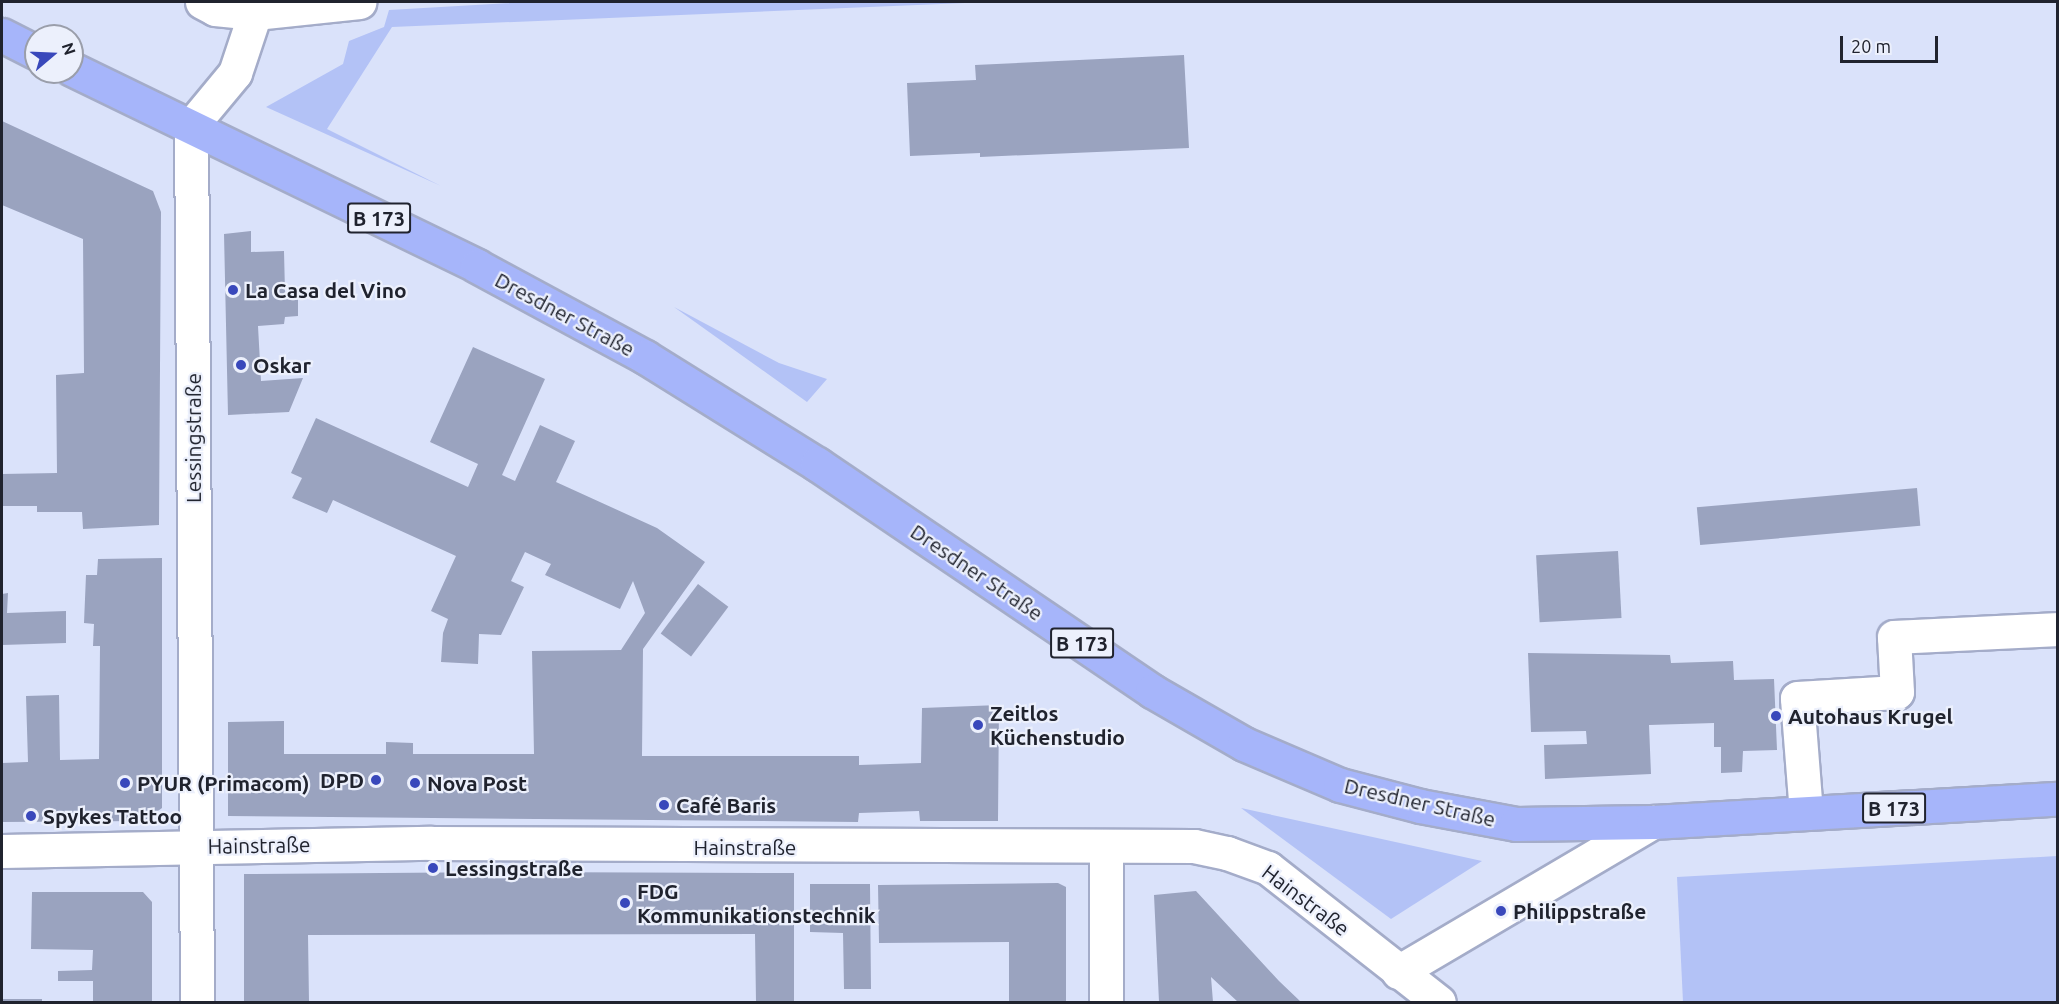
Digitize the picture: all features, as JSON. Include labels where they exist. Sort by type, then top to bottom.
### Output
[{"type":"main road","points":[[2,35],[24,46]]},
{"type":"main road","name":"Dresdner Straße","points":[[84,75],[477,266],[645,357],[817,464],[1152,690],[1244,744],[1341,784],[1420,806],[1516,824],[1653,822],[2058,799]]},
{"type":"street","points":[[202,2],[215,9],[255,13],[359,2]]},
{"type":"street","points":[[191,126],[235,73],[255,13]]},
{"type":"street","name":"Lessingstraße","points":[[191,126],[197,1002]]},
{"type":"street","points":[[1806,813],[1797,698],[1897,692],[1894,637],[2058,629]]},
{"type":"street","points":[[1398,972],[1653,822]]},
{"type":"street","name":"Hainstraße","points":[[2,851],[197,846],[1194,846],[1257,864],[1299,890],[1398,972],[1439,1002]]},
{"type":"street","points":[[1106,846],[1106,1002]]},
{"type":"shaded area","points":[[526,2],[989,2],[392,27],[327,129],[441,186],[266,107],[343,64],[349,41],[384,27],[389,10]]},
{"type":"shaded area","points":[[674,307],[779,363],[827,379],[807,402]]},
{"type":"shaded area","points":[[1241,808],[1482,861],[1391,919]]},
{"type":"shaded area","points":[[2057,856],[2057,1002],[1683,1002],[1677,877]]},
{"type":"building","points":[[1184,55],[1189,148],[980,157],[980,153],[910,156],[907,83],[976,80],[975,65]]},
{"type":"building","points":[[2,121],[153,191],[161,212],[159,525],[83,529],[82,512],[37,512],[37,506],[2,506],[2,474],[57,473],[56,375],[84,373],[83,239],[2,205]]},
{"type":"building","points":[[251,231],[251,252],[284,251],[285,292],[298,291],[298,316],[285,317],[284,324],[258,326],[261,381],[303,378],[289,412],[228,415],[224,234]]},
{"type":"building","points":[[473,347],[545,379],[502,475],[515,481],[540,425],[575,441],[556,482],[657,528],[705,562],[643,649],[642,756],[859,756],[859,765],[921,763],[922,708],[999,705],[998,821],[920,821],[919,811],[859,813],[858,822],[228,816],[228,722],[284,721],[284,754],[386,754],[386,742],[413,743],[413,754],[534,754],[532,651],[621,650],[645,613],[633,581],[620,609],[545,575],[551,564],[525,552],[511,581],[524,587],[501,635],[479,634],[478,664],[441,662],[443,633],[448,619],[431,611],[456,556],[333,500],[327,513],[292,498],[302,478],[291,473],[316,418],[468,487],[478,464],[430,442]]},
{"type":"building","points":[[1917,488],[1920,526],[1700,545],[1697,507]]},
{"type":"building","points":[[1618,551],[1622,618],[1540,622],[1536,555]]},
{"type":"building","points":[[162,558],[162,808],[144,821],[2,822],[2,763],[28,762],[26,696],[59,695],[60,760],[99,759],[100,646],[93,646],[94,624],[84,623],[86,575],[97,575],[98,559]]},
{"type":"building","points":[[698,584],[728,607],[691,656],[661,634]]},
{"type":"building","points":[[8,593],[7,613],[66,611],[66,643],[2,645],[2,594]]},
{"type":"building","points":[[1528,653],[1670,655],[1671,663],[1733,661],[1734,680],[1774,679],[1777,750],[1743,751],[1742,772],[1721,773],[1721,747],[1714,747],[1714,723],[1649,725],[1651,774],[1545,779],[1544,745],[1587,744],[1586,731],[1531,732]]},
{"type":"building","points":[[794,873],[794,1002],[756,1002],[755,934],[308,935],[309,1002],[244,1002],[244,874]]},
{"type":"building","points":[[1058,883],[1066,887],[1066,1002],[1009,1002],[1009,942],[879,943],[878,885]]},
{"type":"building","points":[[810,884],[870,884],[871,989],[844,989],[843,933],[810,932]]},
{"type":"building","points":[[1196,891],[1301,1002],[1238,1002],[1211,977],[1213,1002],[1159,1002],[1154,895]]},
{"type":"building","points":[[32,892],[143,892],[152,902],[152,1002],[93,1002],[93,981],[58,981],[58,971],[92,970],[93,950],[31,949]]},
{"type":"building","points":[[2,999],[42,999],[42,1002],[2,1002]]},
{"type":"place","name":"La Casa del Vino","points":[[233,290]]},
{"type":"place","name":"Oskar","points":[[241,365]]},
{"type":"place","name":"Autohaus Krugel","points":[[1776,716]]},
{"type":"place","name":"Zeitlos Küchenstudio","points":[[978,725]]},
{"type":"place","name":"DPD","points":[[376,780]]},
{"type":"place","name":"PYUR (Primacom)","points":[[125,783]]},
{"type":"place","name":"Nova Post","points":[[415,783]]},
{"type":"place","name":"Café Baris","points":[[664,805]]},
{"type":"place","name":"Spykes Tattoo","points":[[31,816]]},
{"type":"place","name":"Lessingstraße","points":[[433,868]]},
{"type":"place","name":"FDG Kommunikationstechnik","points":[[625,903]]},
{"type":"place","name":"Philippstraße","points":[[1501,911]]}]
